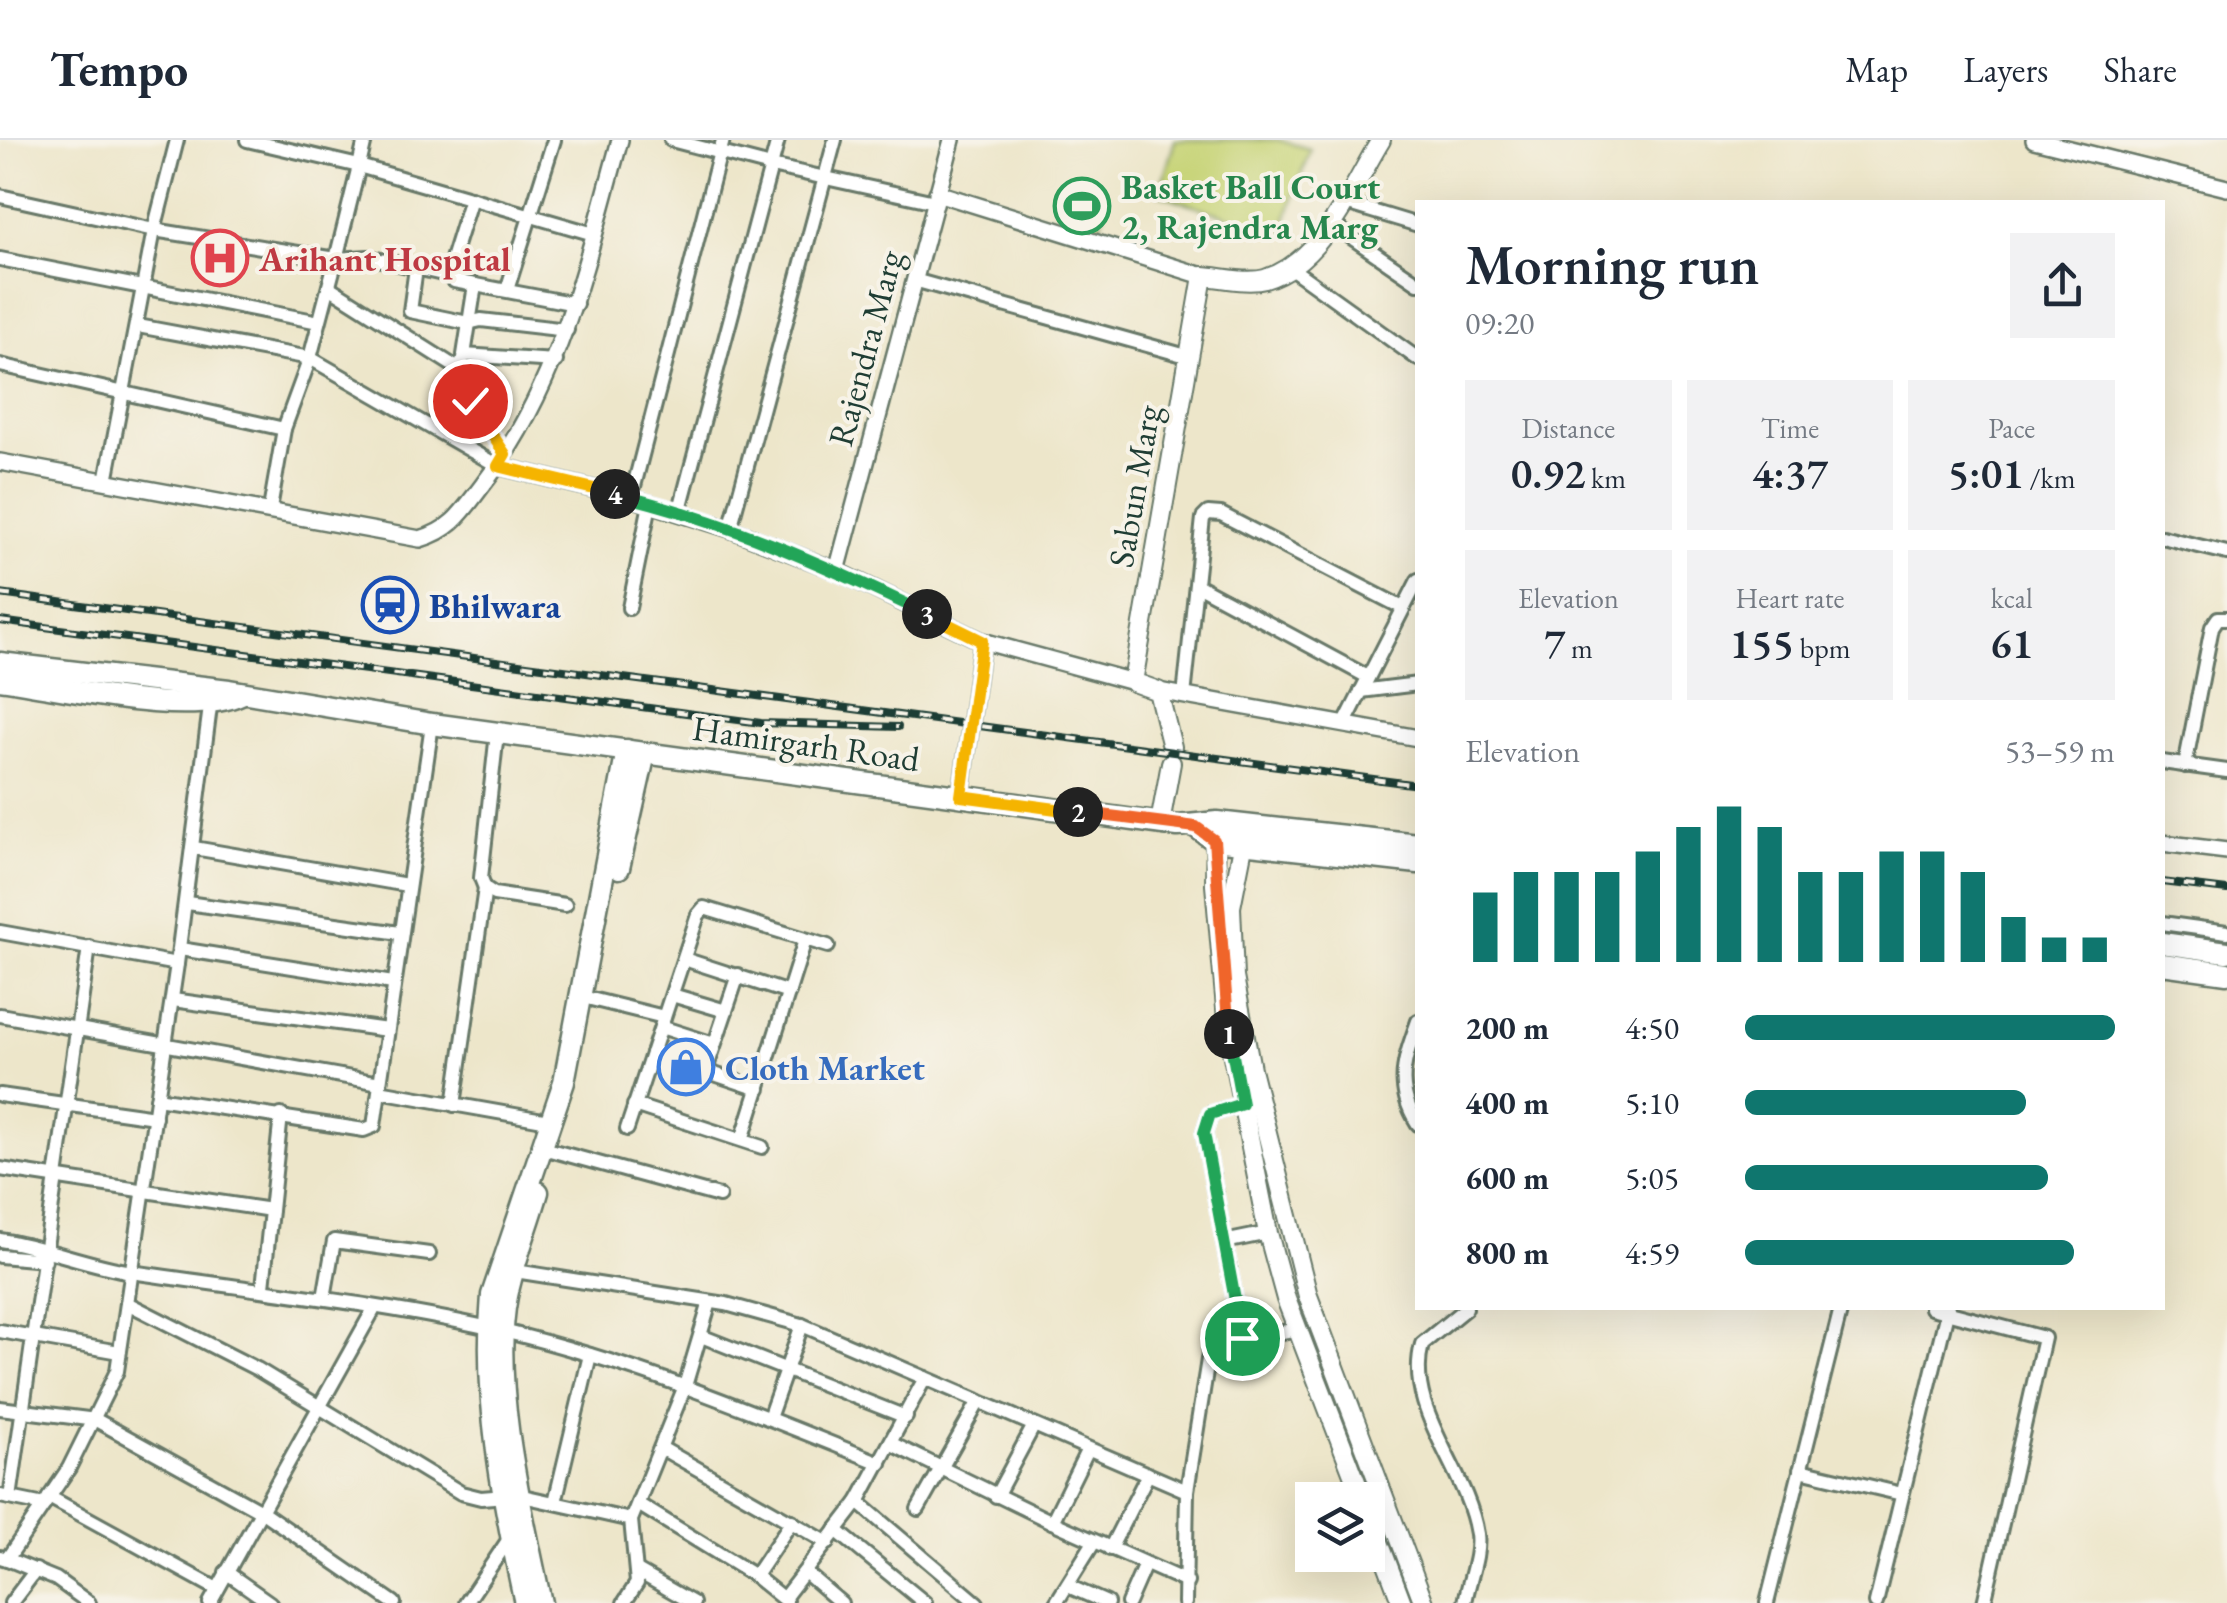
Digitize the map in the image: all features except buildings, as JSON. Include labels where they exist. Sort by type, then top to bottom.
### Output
[{"type":"main road","points":[[1203,276],[1261,280],[1291,268],[1332,224],[1382,140]]},
{"type":"main road","name":"Sabun Marg","points":[[1134,682],[1203,276]]},
{"type":"main road","points":[[0,663],[211,697]]},
{"type":"main road","points":[[0,679],[211,697]]},
{"type":"main road","points":[[1134,682],[1158,691],[1171,755],[1160,823]]},
{"type":"main road","name":"Hamirgarh Road","points":[[211,697],[242,693],[432,724],[1246,834],[1415,862]]},
{"type":"main road","points":[[496,1330],[590,998],[636,752]]},
{"type":"main road","points":[[541,1603],[509,1496],[492,1295],[564,1082],[636,752]]},
{"type":"main road","points":[[1209,829],[1221,966],[1242,1104],[1268,1233],[1298,1328],[1356,1482]]},
{"type":"main road","points":[[1246,834],[1232,907],[1234,976],[1282,1207],[1308,1296],[1424,1603]]},
{"type":"main road","name":"Hamirgarh Road","points":[[1246,834],[1415,844]]},
{"type":"main road","points":[[2165,944],[2227,952]]},
{"type":"main road","points":[[2165,964],[2227,973]]},
{"type":"main road","points":[[517,1528],[525,1603]]},
{"type":"main road","points":[[1385,1558],[1402,1603]]},
{"type":"street","points":[[106,481],[127,390],[154,230],[177,140]]},
{"type":"street","points":[[247,140],[360,166],[594,234]]},
{"type":"street","points":[[270,509],[284,428],[310,358],[365,140]]},
{"type":"street","points":[[507,290],[554,140]]},
{"type":"street","points":[[0,462],[420,539],[451,528],[501,460],[556,360],[576,304],[620,140]]},
{"type":"street","points":[[671,140],[721,146],[824,181],[936,197],[1203,276]]},
{"type":"street","points":[[678,513],[778,140]]},
{"type":"street","points":[[730,529],[835,140]]},
{"type":"street","name":"Rajendra Marg","points":[[837,571],[952,140]]},
{"type":"street","points":[[2034,140],[2227,188]]},
{"type":"street","points":[[631,498],[721,146]]},
{"type":"street","points":[[0,196],[154,230],[336,259],[368,257],[476,285],[576,304]]},
{"type":"street","points":[[448,275],[471,198]]},
{"type":"street","points":[[1342,202],[1415,224]]},
{"type":"street","points":[[1332,224],[1415,281]]},
{"type":"street","points":[[0,259],[319,322]]},
{"type":"street","points":[[416,268],[410,311],[468,324],[481,320],[567,330]]},
{"type":"street","points":[[1291,268],[1415,357]]},
{"type":"street","points":[[914,280],[1190,357]]},
{"type":"street","points":[[476,285],[454,392],[476,408],[501,460]]},
{"type":"street","points":[[328,287],[460,370]]},
{"type":"street","points":[[138,326],[310,358],[501,460],[730,529],[837,571],[982,641],[1134,682]]},
{"type":"street","points":[[464,355],[556,360]]},
{"type":"street","points":[[0,365],[127,390],[284,428]]},
{"type":"street","points":[[630,608],[650,504]]},
{"type":"street","points":[[1184,696],[1204,518],[1214,513],[1403,608]]},
{"type":"street","points":[[2165,539],[2227,553]]},
{"type":"street","points":[[1197,585],[1368,676]]},
{"type":"street","points":[[1344,725],[1415,586]]},
{"type":"street","points":[[2185,766],[2212,627],[2218,618],[2227,618]]},
{"type":"street","points":[[961,796],[982,641]]},
{"type":"street","points":[[1361,691],[1415,684]]},
{"type":"street","points":[[1158,691],[1415,737]]},
{"type":"street","points":[[89,1603],[36,1570],[4,1558],[46,1501],[111,1390],[173,1000],[211,697]]},
{"type":"street","points":[[158,1098],[364,1130],[374,1126],[432,724]]},
{"type":"street","points":[[454,1104],[485,888],[481,878],[497,733]]},
{"type":"street","points":[[2165,763],[2227,772]]},
{"type":"street","points":[[2165,843],[2227,851]]},
{"type":"street","points":[[194,848],[408,885]]},
{"type":"street","points":[[485,888],[494,894],[566,905]]},
{"type":"street","points":[[187,902],[400,933]]},
{"type":"street","points":[[627,1128],[704,908],[828,946]]},
{"type":"street","points":[[2165,923],[2227,932]]},
{"type":"street","points":[[0,932],[177,964]]},
{"type":"street","points":[[742,1140],[805,940]]},
{"type":"street","points":[[89,947],[80,1027],[5,1497],[46,1501],[216,1589]]},
{"type":"street","points":[[180,949],[393,983]]},
{"type":"street","points":[[684,959],[789,993]]},
{"type":"street","points":[[706,1070],[738,976]]},
{"type":"street","points":[[672,995],[726,1011]]},
{"type":"street","points":[[590,998],[714,1044]]},
{"type":"street","points":[[173,1000],[387,1030]]},
{"type":"street","points":[[0,1015],[80,1027],[550,1122]]},
{"type":"street","points":[[1415,1031],[1400,1082],[1404,1103],[1415,1120]]},
{"type":"street","points":[[652,1053],[759,1089]]},
{"type":"street","points":[[0,1096],[155,1116]]},
{"type":"street","points":[[634,1104],[762,1148]]},
{"type":"street","points":[[1242,1104],[1205,1118],[1204,1133],[1242,1338]]},
{"type":"street","points":[[263,1287],[281,1115]]},
{"type":"street","points":[[550,1150],[719,1196]]},
{"type":"street","points":[[0,1169],[271,1210]]},
{"type":"street","points":[[1224,1242],[1268,1233]]},
{"type":"street","points":[[0,1240],[42,1254],[131,1271],[263,1287],[496,1330],[685,1386],[880,1463]]},
{"type":"street","points":[[324,1298],[334,1241],[428,1254]]},
{"type":"street","points":[[0,1256],[42,1254]]},
{"type":"street","points":[[515,1271],[710,1302],[802,1325],[1187,1491]]},
{"type":"street","points":[[642,1603],[627,1598],[638,1571],[631,1520],[685,1386],[710,1302]]},
{"type":"street","points":[[127,1303],[205,1339],[461,1494],[555,1502],[631,1520]]},
{"type":"street","points":[[210,1603],[375,1307]]},
{"type":"street","points":[[1464,1310],[1422,1344],[1417,1376],[1423,1405],[1444,1440],[1477,1534],[1464,1603]]},
{"type":"street","points":[[1766,1603],[1840,1310]]},
{"type":"street","points":[[1876,1603],[1947,1310]]},
{"type":"street","points":[[1950,1310],[2044,1338],[1984,1603]]},
{"type":"street","points":[[769,1418],[802,1325]]},
{"type":"street","points":[[1185,1603],[1187,1491],[1210,1346],[1298,1328]]},
{"type":"street","points":[[0,1331],[119,1352]]},
{"type":"street","points":[[701,1336],[788,1366],[906,1416]]},
{"type":"street","points":[[555,1502],[590,1355]]},
{"type":"street","points":[[638,1504],[755,1576],[786,1600],[858,1502],[925,1378]]},
{"type":"street","points":[[918,1509],[979,1401]]},
{"type":"street","points":[[0,1408],[96,1420],[261,1511],[394,1603]]},
{"type":"street","points":[[996,1496],[1033,1426]]},
{"type":"street","points":[[892,1444],[1110,1550],[1187,1582]]},
{"type":"street","points":[[661,1448],[828,1543]]},
{"type":"street","points":[[1052,1522],[1088,1449]]},
{"type":"street","points":[[1800,1470],[1902,1494]]},
{"type":"street","points":[[1110,1550],[1148,1474]]},
{"type":"street","points":[[858,1502],[977,1603]]},
{"type":"street","points":[[755,1576],[792,1521]]},
{"type":"street","points":[[466,1603],[517,1528]]},
{"type":"street","points":[[836,1530],[924,1603]]},
{"type":"street","points":[[1056,1603],[1094,1542]]},
{"type":"street","points":[[1128,1603],[1144,1564]]},
{"type":"street","points":[[11,1603],[36,1570]]},
{"type":"street","points":[[638,1571],[693,1603]]},
{"type":"street","points":[[226,1572],[270,1603]]},
{"type":"street","points":[[806,1573],[841,1603]]},
{"type":"street","points":[[1068,1586],[1107,1603]]},
{"type":"green space","points":[[1175,140],[1278,140],[1310,149],[1281,234],[1159,194]]},
{"type":"green space","name":"Basket Ball Court 2, Rajendra Marg","points":[[1062,189],[1107,200],[1101,225],[1056,211]]},
{"type":"railway","points":[[0,594],[1415,785]]},
{"type":"railway","points":[[0,621],[761,723],[898,727]]},
{"type":"railway","points":[[2165,882],[2227,890]]},
{"type":"place","name":"Basket Ball Court 2, Rajendra Marg","points":[[1082,206]]},
{"type":"place","name":"Arihant Hospital","points":[[220,258]]},
{"type":"place","name":"Bhilwara","points":[[390,605]]},
{"type":"place","name":"Cloth Market","points":[[686,1067]]},
{"type":"route","points":[[470,401],[505,454],[498,466],[631,498],[730,529],[837,571],[982,641],[961,796],[1196,827],[1214,840],[1219,950],[1228,1032],[1242,1104],[1210,1114],[1205,1118],[1204,1133],[1242,1338]]}]
